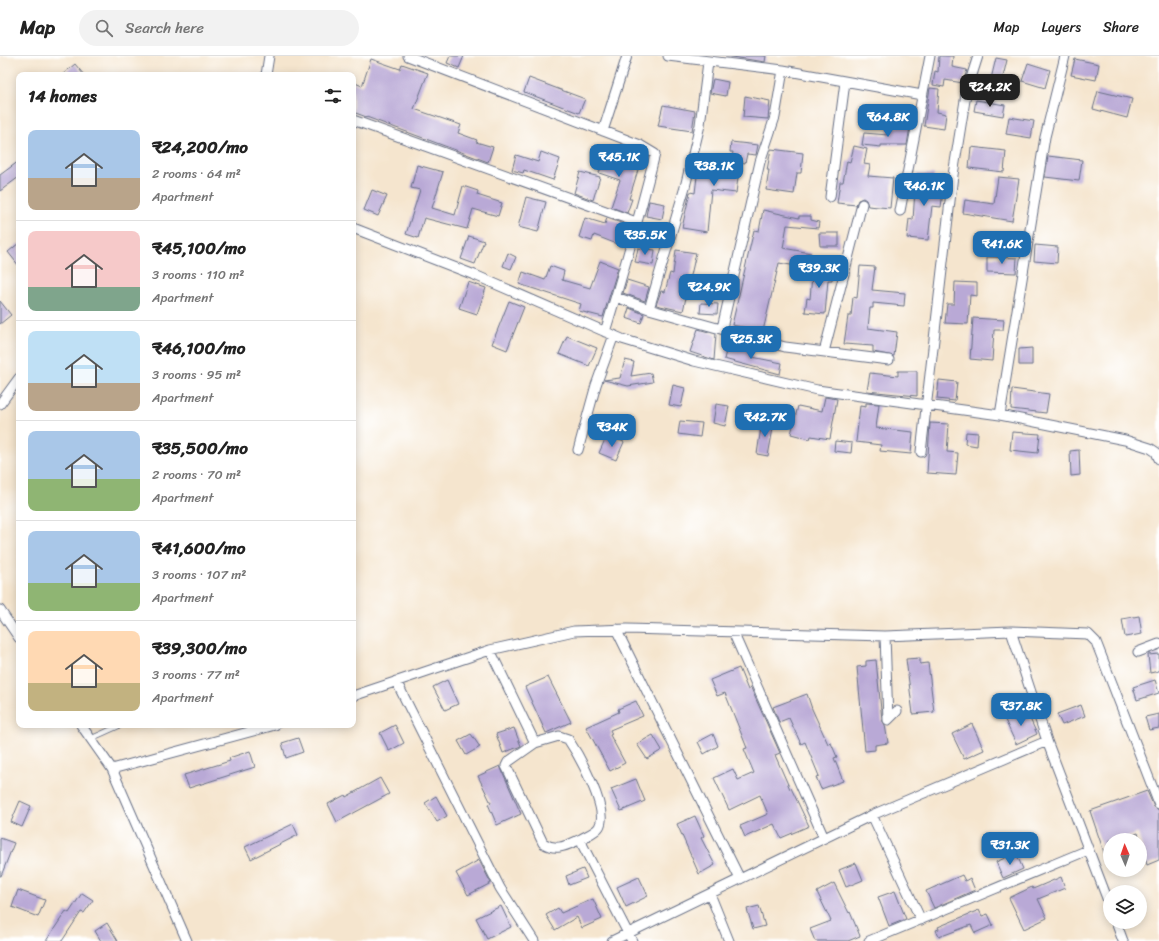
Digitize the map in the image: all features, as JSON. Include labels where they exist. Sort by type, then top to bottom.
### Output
[{"type":"street","points":[[266,72],[269,56]]},
{"type":"street","points":[[408,56],[640,145],[655,154],[636,222],[631,248],[605,332]]},
{"type":"street","points":[[603,131],[627,56]]},
{"type":"street","points":[[668,56],[783,70],[922,95]]},
{"type":"street","points":[[900,211],[930,56]]},
{"type":"street","points":[[921,452],[953,175],[966,94],[978,56]]},
{"type":"street","points":[[1000,415],[1045,136],[1065,56]]},
{"type":"street","points":[[649,309],[685,187],[698,133],[708,62]]},
{"type":"street","points":[[722,328],[760,162],[775,117],[783,70]]},
{"type":"street","points":[[830,197],[845,82]]},
{"type":"street","points":[[356,121],[636,222]]},
{"type":"street","points":[[824,352],[862,204]]},
{"type":"street","points":[[356,229],[477,276],[605,332],[694,361],[817,390],[1000,415],[1126,440],[1150,448],[1156,452],[1159,459]]},
{"type":"street","points":[[616,297],[649,309],[722,328],[785,347],[889,360]]},
{"type":"street","points":[[578,450],[596,385],[614,335]]},
{"type":"street","points":[[0,404],[16,382]]},
{"type":"street","points":[[0,610],[16,634]]},
{"type":"street","points":[[616,629],[740,879]]},
{"type":"street","points":[[356,695],[490,650],[574,631],[616,629],[886,636],[1011,631],[1088,634],[1096,642],[1159,804]]},
{"type":"street","points":[[1011,631],[1047,741],[1103,888]]},
{"type":"street","points":[[733,632],[824,838]]},
{"type":"street","points":[[886,636],[888,720],[897,711]]},
{"type":"street","points":[[1138,652],[1159,644]]},
{"type":"street","points":[[490,650],[535,743]]},
{"type":"street","points":[[396,681],[500,888],[534,941]]},
{"type":"street","points":[[82,728],[112,769],[187,941]]},
{"type":"street","points":[[112,769],[264,728]]},
{"type":"street","points":[[559,736],[568,739],[597,795],[603,816],[599,827],[581,839],[559,848],[550,848],[543,843],[506,766],[508,762],[535,743],[550,737],[559,736]]},
{"type":"street","points":[[612,941],[630,937],[710,894],[872,815],[1047,741]]},
{"type":"street","points":[[872,815],[921,920]]},
{"type":"street","points":[[581,839],[583,846],[630,937]]},
{"type":"street","points":[[869,941],[1088,850]]},
{"type":"street","points":[[710,894],[729,941]]},
{"type":"street","points":[[1119,929],[1123,941]]},
{"type":"lane","points":[[90,738],[114,728]]},
{"type":"building","points":[[450,56],[464,56],[459,68],[447,63]]},
{"type":"building","points":[[726,56],[766,56],[765,62]]},
{"type":"building","points":[[939,56],[953,56],[952,67],[967,70],[963,83],[945,80],[944,87],[933,85],[935,71],[938,72]]},
{"type":"building","points":[[996,58],[1007,60],[1002,81],[991,79]]},
{"type":"building","points":[[371,59],[400,69],[402,64],[428,73],[414,109],[461,125],[458,133],[477,140],[476,142],[493,147],[488,162],[356,113],[356,83],[362,86]]},
{"type":"building","points":[[1075,59],[1099,64],[1096,80],[1071,75]]},
{"type":"building","points":[[1028,63],[1050,70],[1045,88],[1022,81]]},
{"type":"building","points":[[75,64],[82,72],[66,72]]},
{"type":"building","points":[[529,78],[585,99],[579,113],[524,92]]},
{"type":"building","points":[[713,79],[728,82],[726,96],[710,93]]},
{"type":"building","points":[[930,88],[939,89],[937,112],[946,114],[944,129],[924,126]]},
{"type":"building","points":[[1098,91],[1132,99],[1127,118],[1093,109]]},
{"type":"building","points":[[745,96],[770,101],[768,119],[743,117]]},
{"type":"building","points":[[976,100],[1005,105],[1003,116],[974,111]]},
{"type":"building","points":[[663,105],[695,111],[692,131],[658,126]]},
{"type":"building","points":[[1009,117],[1034,121],[1031,138],[1006,134]]},
{"type":"building","points":[[888,127],[910,127],[907,145],[881,145],[881,147],[862,145],[864,133],[888,135]]},
{"type":"building","points":[[731,142],[758,145],[756,155],[747,154],[745,163],[740,162],[736,193],[711,190],[707,232],[682,228],[690,192],[695,193],[698,168],[730,172],[733,152],[730,152]]},
{"type":"building","points":[[608,146],[625,151],[620,165],[638,170],[629,199],[632,199],[627,213],[611,207],[620,180],[599,173]]},
{"type":"building","points":[[854,146],[867,149],[864,164],[870,165],[868,176],[893,178],[890,208],[868,206],[866,200],[863,198],[858,200],[856,205],[837,203],[840,182],[843,182],[847,161],[850,162]]},
{"type":"building","points":[[971,147],[1006,151],[1004,172],[969,168]]},
{"type":"building","points":[[771,149],[803,153],[801,173],[797,173],[794,194],[766,190],[769,170],[767,170]]},
{"type":"building","points":[[541,152],[560,159],[553,180],[524,170],[523,173],[512,170],[516,155],[538,162]]},
{"type":"building","points":[[1048,156],[1082,160],[1079,181],[1045,177]]},
{"type":"building","points":[[16,163],[16,179],[0,191],[0,175]]},
{"type":"building","points":[[417,165],[443,172],[432,208],[455,215],[463,186],[478,191],[477,195],[502,203],[498,216],[473,209],[467,229],[424,218],[418,238],[406,234],[420,190],[411,188]]},
{"type":"building","points":[[580,172],[600,177],[593,200],[574,193]]},
{"type":"building","points":[[917,174],[934,174],[933,192],[943,192],[941,207],[932,206],[928,240],[907,238],[909,219],[913,220],[915,190],[917,190]]},
{"type":"building","points":[[998,177],[1019,179],[1012,221],[963,213],[965,200],[994,204]]},
{"type":"building","points":[[372,190],[387,196],[378,216],[364,210]]},
{"type":"building","points":[[526,197],[546,202],[538,232],[518,227]]},
{"type":"building","points":[[649,201],[665,204],[662,219],[646,216]]},
{"type":"building","points":[[763,210],[799,218],[799,216],[811,216],[811,220],[819,222],[818,228],[787,225],[783,248],[811,253],[808,268],[779,263],[763,331],[732,325],[754,230],[759,231]]},
{"type":"building","points":[[585,218],[605,224],[607,218],[624,224],[622,228],[628,230],[622,246],[594,235],[592,241],[579,237]]},
{"type":"building","points":[[819,233],[839,233],[839,246],[820,246]]},
{"type":"building","points":[[469,236],[484,241],[475,264],[461,259]]},
{"type":"building","points":[[16,245],[16,262],[8,252]]},
{"type":"building","points":[[1035,245],[1058,247],[1057,263],[1034,261]]},
{"type":"building","points":[[638,248],[655,250],[653,265],[635,262]]},
{"type":"building","points":[[676,250],[696,253],[683,311],[656,305],[661,291],[665,292],[670,273],[673,274]]},
{"type":"building","points":[[508,253],[516,257],[511,269],[503,266]]},
{"type":"building","points":[[987,257],[1017,258],[1016,273],[987,272]]},
{"type":"building","points":[[600,261],[618,268],[603,317],[579,311],[581,304],[519,284],[523,272],[545,280],[550,266],[564,271],[562,280],[590,288]]},
{"type":"building","points":[[813,264],[833,267],[832,280],[828,280],[825,314],[805,312],[807,298],[810,299]]},
{"type":"building","points":[[860,266],[875,267],[872,290],[905,293],[904,306],[873,303],[873,308],[870,308],[868,328],[897,332],[894,356],[873,352],[873,346],[844,344],[848,316],[851,316],[853,297],[857,298]]},
{"type":"building","points":[[627,280],[649,287],[645,301],[623,293]]},
{"type":"building","points":[[468,282],[486,288],[477,314],[459,308]]},
{"type":"building","points":[[955,282],[977,283],[977,296],[970,295],[968,324],[945,323],[947,304],[954,304]]},
{"type":"building","points":[[0,301],[11,315],[0,324]]},
{"type":"building","points":[[509,301],[524,307],[507,350],[492,344]]},
{"type":"building","points":[[701,303],[718,304],[717,314],[700,313]]},
{"type":"building","points":[[629,308],[644,314],[641,323],[626,318]]},
{"type":"building","points":[[973,318],[1004,320],[1003,330],[994,330],[992,361],[970,359]]},
{"type":"building","points":[[698,329],[716,334],[714,360],[690,352]]},
{"type":"building","points":[[567,336],[597,348],[589,366],[559,354]]},
{"type":"building","points":[[728,344],[753,352],[752,357],[782,363],[780,374],[724,359]]},
{"type":"building","points":[[1032,348],[1032,365],[1019,365],[1019,349]]},
{"type":"building","points":[[625,360],[634,362],[631,376],[651,373],[653,382],[628,386],[604,380],[620,378]]},
{"type":"building","points":[[898,371],[917,371],[917,396],[867,391],[870,373],[898,376]]},
{"type":"building","points":[[939,380],[957,382],[955,401],[937,399]]},
{"type":"building","points":[[673,385],[685,388],[681,407],[669,405]]},
{"type":"building","points":[[1012,389],[1049,394],[1046,413],[1011,409]]},
{"type":"building","points":[[825,397],[837,399],[830,439],[811,436],[810,439],[791,434],[798,406],[822,411]]},
{"type":"building","points":[[866,403],[879,404],[876,428],[913,432],[911,454],[880,451],[881,445],[856,442],[860,406],[866,407]]},
{"type":"building","points":[[716,404],[729,406],[725,426],[713,423]]},
{"type":"building","points":[[680,421],[702,423],[700,437],[678,434]]},
{"type":"building","points":[[762,421],[774,423],[768,456],[757,454]]},
{"type":"building","points":[[930,423],[949,424],[947,452],[958,453],[956,475],[927,473]]},
{"type":"building","points":[[966,432],[978,433],[977,446],[965,444]]},
{"type":"building","points":[[1012,432],[1040,434],[1038,453],[1010,450]]},
{"type":"building","points":[[607,435],[624,442],[616,460],[599,453]]},
{"type":"building","points":[[835,441],[852,443],[851,453],[834,451]]},
{"type":"building","points":[[1079,450],[1080,475],[1071,476],[1070,451]]},
{"type":"building","points":[[1139,616],[1142,634],[1125,637],[1122,619]]},
{"type":"building","points":[[1159,654],[1159,671],[1150,673],[1148,655]]},
{"type":"building","points":[[920,658],[920,664],[928,663],[934,712],[913,714],[906,659]]},
{"type":"building","points":[[876,660],[882,720],[885,725],[888,743],[875,745],[875,750],[865,751],[857,667],[866,666],[866,661]]},
{"type":"building","points":[[739,668],[748,690],[751,688],[780,753],[775,755],[809,826],[781,838],[774,824],[745,837],[740,826],[768,814],[760,795],[729,810],[714,778],[733,769],[738,780],[754,773],[744,749],[747,748],[725,693],[717,696],[710,680]]},
{"type":"building","points":[[548,677],[571,722],[546,733],[525,687]]},
{"type":"building","points":[[447,680],[458,704],[445,710],[433,687]]},
{"type":"building","points":[[1155,680],[1159,693],[1137,700],[1133,687]]},
{"type":"building","points":[[807,694],[828,744],[831,743],[837,757],[834,758],[843,781],[821,789],[816,777],[819,776],[805,742],[801,744],[789,718],[779,722],[773,707]]},
{"type":"building","points":[[636,701],[643,716],[610,730],[612,734],[610,735],[625,763],[610,771],[586,727],[619,712],[618,709]]},
{"type":"building","points":[[1081,705],[1085,716],[1062,725],[1057,714]]},
{"type":"building","points":[[1026,710],[1037,734],[1016,744],[1005,720]]},
{"type":"building","points":[[1159,714],[1159,728],[1149,730],[1145,717]]},
{"type":"building","points":[[972,724],[984,750],[964,759],[952,734]]},
{"type":"building","points":[[395,725],[404,743],[389,751],[380,733]]},
{"type":"building","points":[[514,728],[521,746],[503,753],[496,734]]},
{"type":"building","points":[[471,734],[480,747],[466,755],[458,741]]},
{"type":"building","points":[[713,734],[718,746],[704,754],[698,742]]},
{"type":"building","points":[[653,735],[662,750],[647,759],[637,744]]},
{"type":"building","points":[[298,738],[303,752],[286,758],[282,743]]},
{"type":"building","points":[[250,751],[255,767],[189,788],[184,775],[230,761],[229,758]]},
{"type":"building","points":[[500,766],[521,814],[497,825],[488,804],[491,803],[478,776]]},
{"type":"building","points":[[380,778],[389,794],[337,822],[328,804],[345,795],[346,797]]},
{"type":"building","points":[[636,779],[645,801],[621,811],[611,789]]},
{"type":"building","points":[[1147,791],[1154,807],[1159,810],[1159,860],[1147,865],[1147,833],[1103,833],[1103,849],[1090,811]]},
{"type":"building","points":[[436,796],[447,816],[437,822],[425,803]]},
{"type":"building","points":[[20,801],[31,806],[22,827],[11,822]]},
{"type":"building","points":[[695,816],[704,836],[701,838],[715,865],[699,874],[677,824]]},
{"type":"building","points":[[293,824],[298,835],[251,859],[245,847]]},
{"type":"building","points":[[0,838],[14,843],[1,876],[0,876]]},
{"type":"building","points":[[1016,853],[1023,869],[1003,878],[996,862]]},
{"type":"building","points":[[479,860],[491,883],[468,895],[456,873]]},
{"type":"building","points":[[856,863],[863,880],[846,887],[839,870]]},
{"type":"building","points":[[583,869],[587,878],[569,885],[566,876]]},
{"type":"building","points":[[962,875],[965,881],[970,878],[975,890],[934,908],[926,891]]},
{"type":"building","points":[[639,877],[648,896],[626,907],[617,887]]},
{"type":"building","points":[[1061,877],[1065,888],[1038,899],[1047,918],[1024,929],[1009,898],[1032,887],[1033,889]]},
{"type":"building","points":[[834,883],[849,913],[850,912],[860,936],[848,941],[815,941],[810,929],[831,921],[817,892]]},
{"type":"building","points":[[18,890],[45,900],[38,917],[12,907]]},
{"type":"building","points":[[895,891],[906,919],[889,926],[878,897]]},
{"type":"building","points":[[82,893],[93,900],[84,913],[81,912],[62,941],[46,941],[66,911],[69,913]]},
{"type":"building","points":[[593,899],[602,919],[582,928],[577,917],[555,930],[546,915],[558,908],[561,913]]},
{"type":"building","points":[[501,906],[511,927],[487,939],[476,918]]},
{"type":"building","points":[[759,906],[765,926],[753,929],[747,909]]},
{"type":"building","points":[[979,910],[982,916],[988,914],[993,925],[975,933],[971,925],[939,937],[936,930],[939,929],[938,927]]},
{"type":"building","points":[[107,923],[118,941],[101,941],[95,931]]}]
